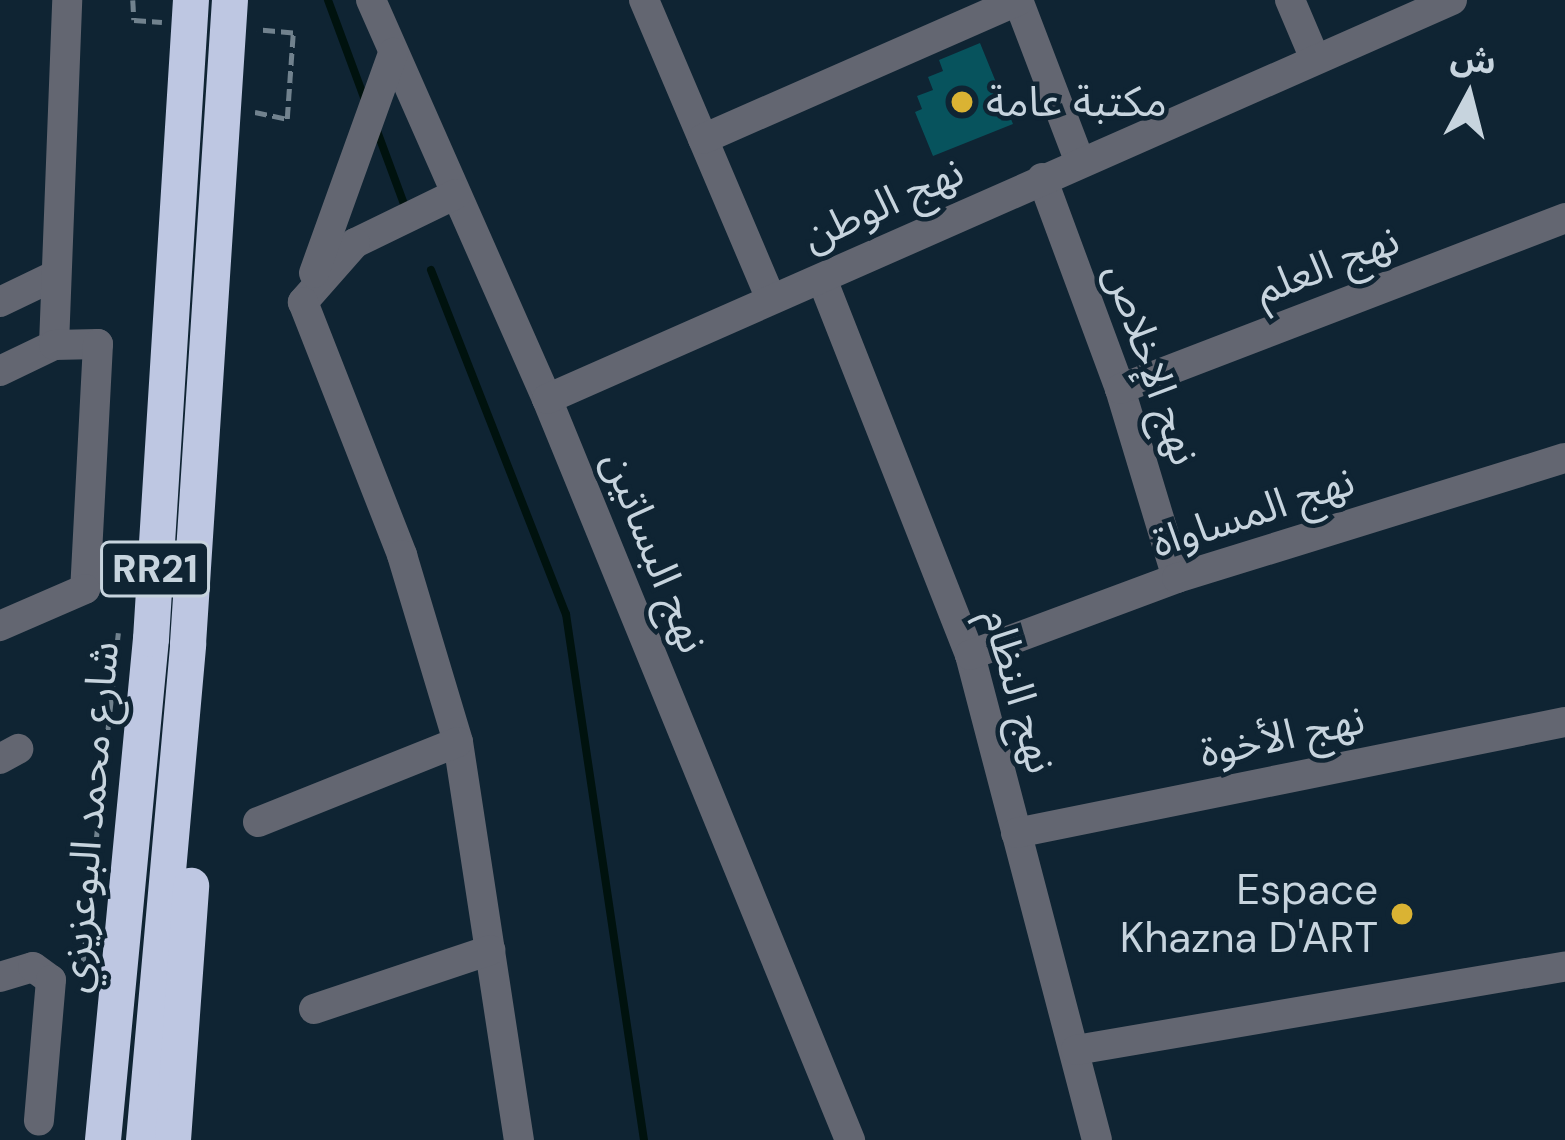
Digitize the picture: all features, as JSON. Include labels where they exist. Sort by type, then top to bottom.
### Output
[{"type":"highway","name":"شارع محمد البوعزيزي","points":[[96,1139],[151,639],[191,0]]},
{"type":"highway","name":"شارع محمد البوعزيزي","points":[[154,1135],[194,800],[188,644],[243,9]]},
{"type":"street","points":[[46,0],[65,39]]},
{"type":"street","points":[[54,345],[68,0]]},
{"type":"street","name":"نهج البساتين","points":[[371,0],[547,399],[850,1140]]},
{"type":"street","points":[[644,0],[771,299]]},
{"type":"street","points":[[704,139],[1018,0],[1080,161]]},
{"type":"street","points":[[1290,0],[1315,58]]},
{"type":"street","name":"نهج الوطن","points":[[547,399],[1452,0]]},
{"type":"street","points":[[393,53],[308,288],[307,319],[402,554],[458,742],[517,1139]]},
{"type":"street","name":"نهج الإخلاص","points":[[1042,178],[1120,389],[1177,578]]},
{"type":"street","points":[[308,288],[355,242],[456,194]]},
{"type":"street","name":"نهج العلم","points":[[1120,389],[1565,218]]},
{"type":"street","points":[[0,302],[56,275]]},
{"type":"street","name":"نهج النظام","points":[[822,279],[970,655],[1097,1140]]},
{"type":"street","points":[[0,626],[86,589],[98,344],[54,345],[4,359]]},
{"type":"street","name":"نهج المساواة","points":[[970,655],[1177,578],[1565,458]]},
{"type":"street","name":"نهج الأخوة","points":[[1016,833],[1565,722]]},
{"type":"street","points":[[258,822],[458,742]]},
{"type":"street","points":[[314,1009],[490,950]]},
{"type":"street","points":[[1076,1050],[1565,966]]},
{"type":"street","points":[[0,977],[33,967],[51,980],[39,1120]]},
{"type":"path","points":[[133,0],[134,20]]},
{"type":"path","points":[[164,45],[168,1]]},
{"type":"path","points":[[243,9],[259,45]]},
{"type":"path","points":[[254,89],[252,112],[287,119],[293,33]]},
{"type":"path","points":[[79,1000],[120,616]]},
{"type":"building","name":"مكتبة عامة","points":[[980,43],[1013,124],[933,156],[915,112],[922,109],[917,96],[933,90],[928,77],[943,71],[939,60]]},
{"type":"waterway","points":[[328,0],[365,100]]},
{"type":"waterway","points":[[377,131],[407,212]]},
{"type":"waterway","points":[[431,270],[566,614],[644,1140]]},
{"type":"place","name":"مكتبة عامة","points":[[962,102]]},
{"type":"place","name":"Espace Khazna D'ART","points":[[1402,914]]}]
